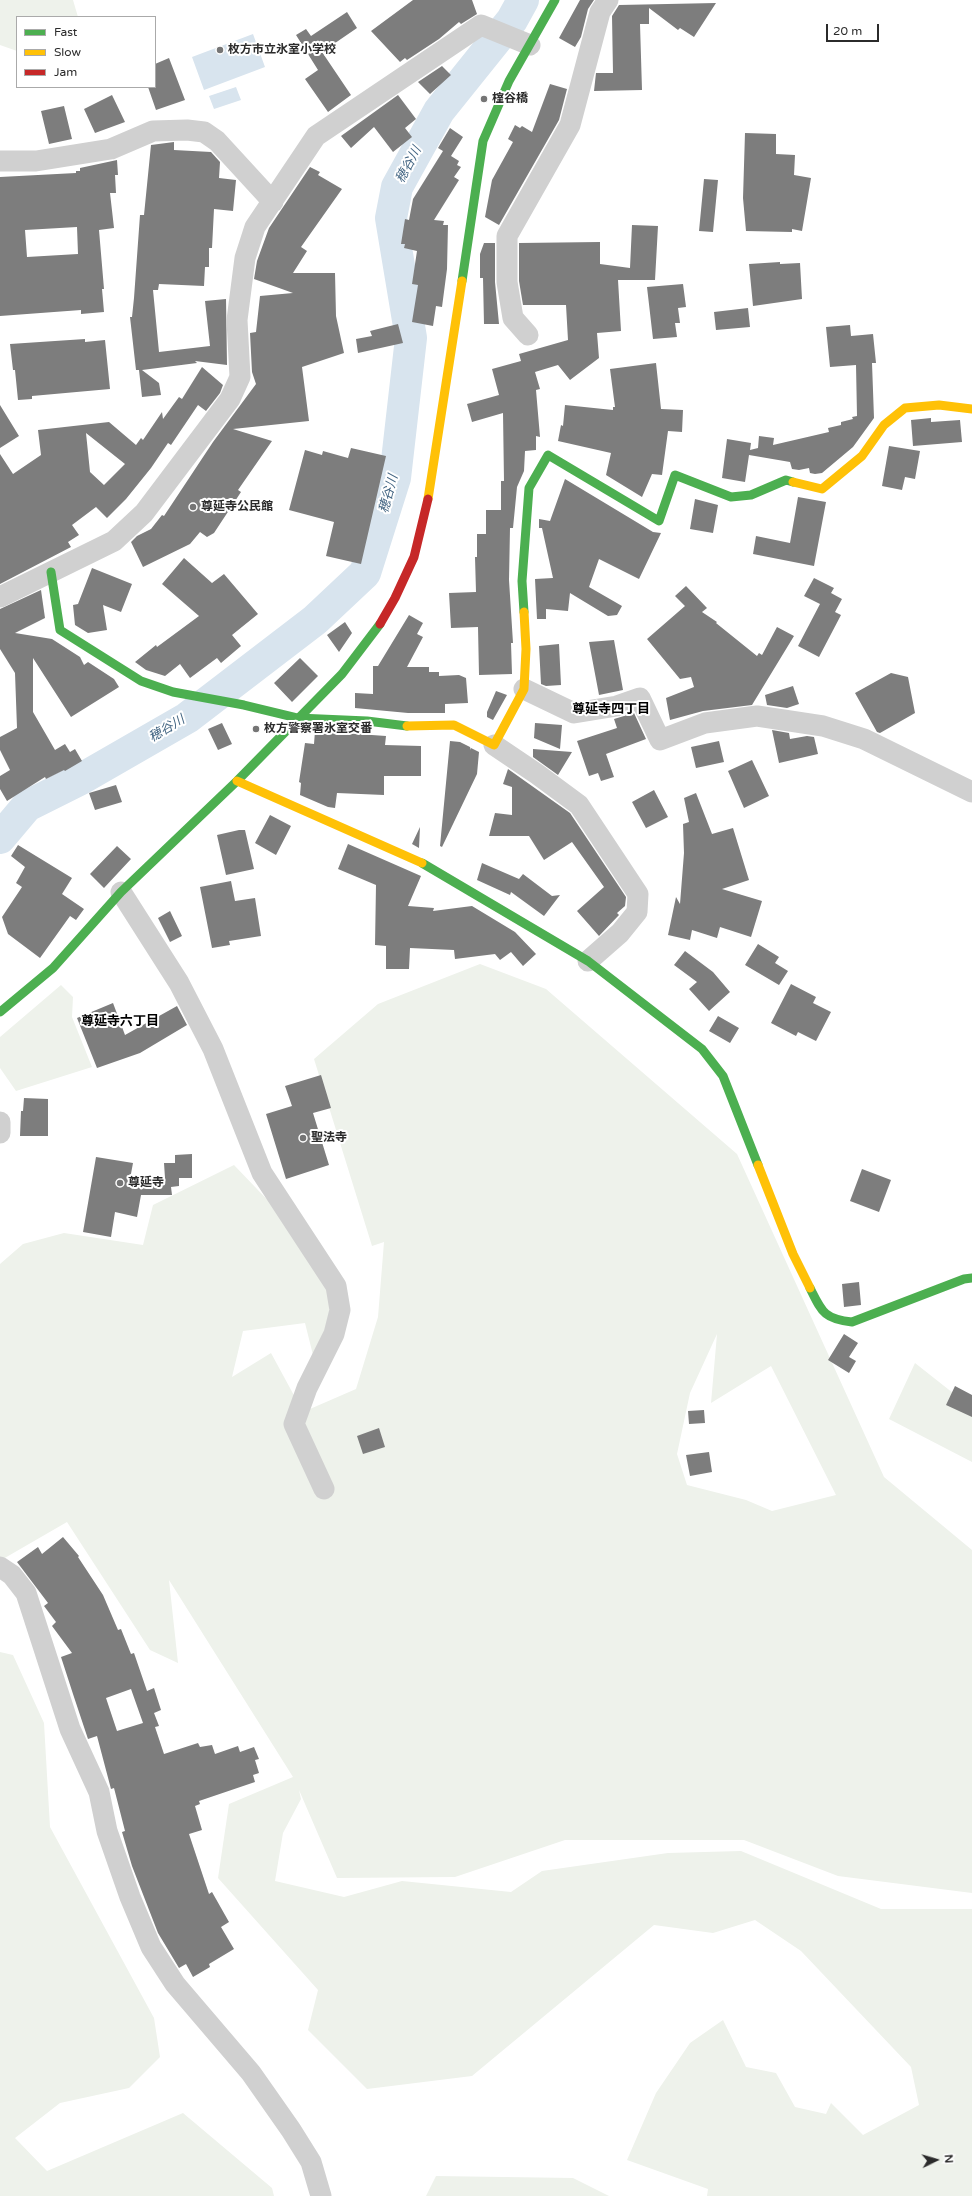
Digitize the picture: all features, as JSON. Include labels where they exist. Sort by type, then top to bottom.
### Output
[{"type":"street","points":[[0,1012],[53,968],[121,892],[237,781],[342,674],[374,634],[395,598],[414,557],[431,486],[449,356],[469,244],[483,141],[525,42],[555,0]]},
{"type":"street","points":[[528,335],[513,318],[507,282],[507,236],[570,125],[600,12],[608,0]]},
{"type":"street","points":[[0,597],[114,542],[144,513],[230,399],[240,377],[237,320],[245,258],[255,227],[316,136],[481,25],[525,42]]},
{"type":"street","points":[[0,160],[36,161],[111,149],[153,131],[187,130],[204,132],[217,141],[273,202]]},
{"type":"street","points":[[494,745],[524,689],[526,649],[522,581],[529,488],[548,455],[659,521],[675,475],[697,482],[731,497],[751,495],[786,480],[822,489],[862,456],[884,425],[905,408],[939,405],[972,409]]},
{"type":"street","points":[[51,572],[60,630],[141,681],[173,692],[255,707],[298,718],[367,721],[407,726],[454,725],[494,745],[537,774],[579,805],[638,894],[637,912],[620,933],[588,961]]},
{"type":"street","points":[[524,689],[574,713],[617,706],[640,698],[660,740],[705,723],[756,716],[823,726],[864,739],[972,792]]},
{"type":"street","points":[[237,781],[430,866],[588,961],[702,1049],[724,1076],[793,1254],[822,1312],[834,1320],[852,1322],[964,1279],[972,1278]]},
{"type":"street","points":[[121,892],[179,983],[213,1049],[262,1173],[336,1286],[340,1310],[334,1334],[307,1388],[294,1424],[324,1489]]},
{"type":"street","points":[[0,1122],[0,1133]]},
{"type":"street","points":[[0,1567],[12,1575],[26,1593],[70,1729],[99,1792],[107,1831],[130,1897],[151,1947],[175,1984],[251,2073],[291,2130],[311,2162],[321,2196]]},
{"type":"shaded area","points":[[0,0],[73,0],[78,16],[16,16],[16,51],[0,45]]},
{"type":"shaded area","points":[[253,34],[265,67],[204,90],[192,57]]},
{"type":"shaded area","points":[[236,87],[241,100],[214,109],[209,96]]},
{"type":"shaded area","points":[[480,964],[546,989],[737,1154],[884,1477],[972,1550],[972,1893],[838,1876],[744,1840],[565,1840],[455,1877],[337,1878],[299,1790],[301,1799],[283,1833],[275,1881],[344,1897],[402,1881],[511,1892],[542,1871],[668,1853],[741,1851],[881,1909],[972,1909],[972,2196],[707,2196],[708,2189],[627,2160],[656,2093],[690,2043],[723,2020],[746,2067],[776,2073],[795,2107],[826,2114],[831,2103],[863,2135],[919,2105],[911,2067],[801,1951],[755,1920],[713,1933],[654,1925],[472,2076],[367,2089],[308,2030],[318,1990],[218,1878],[229,1804],[293,1777],[169,1580],[178,1663],[150,1650],[67,1522],[3,1559],[0,1557],[0,1264],[23,1244],[64,1233],[143,1245],[153,1205],[234,1165],[326,1261],[331,1331],[313,1355],[305,1323],[243,1331],[232,1377],[271,1353],[303,1412],[356,1389],[378,1317],[384,1242],[372,1246],[314,1059],[378,1004]],"holes":[[[717,1334],[711,1403],[771,1366],[836,1495],[772,1511],[746,1500],[687,1485],[677,1454],[690,1393]]]},
{"type":"shaded area","points":[[61,985],[73,997],[72,1017],[92,1067],[16,1091],[0,1068],[0,1037]]},
{"type":"shaded area","points":[[915,1363],[972,1408],[972,1462],[889,1419]]},
{"type":"shaded area","points":[[0,1652],[13,1655],[44,1723],[50,1827],[154,2018],[160,2057],[129,2088],[60,2103],[15,2138],[47,2171],[183,2113],[272,2188],[274,2196],[0,2196]]},
{"type":"shaded area","points":[[436,2176],[573,2178],[609,2196],[426,2196]]},
{"type":"building","points":[[413,0],[472,0],[477,14],[461,24],[459,22],[439,39],[407,60],[405,58],[400,62],[371,31]]},
{"type":"building","points":[[580,0],[594,0],[588,9],[581,37],[575,47],[559,38]]},
{"type":"building","points":[[716,3],[694,37],[680,28],[678,30],[649,8],[649,24],[640,24],[642,90],[594,91],[596,73],[613,73],[612,16],[619,5]]},
{"type":"building","points":[[347,12],[357,28],[322,52],[351,95],[328,112],[305,79],[318,70],[296,35],[306,29],[311,36]]},
{"type":"building","points":[[169,58],[185,100],[156,110],[148,88],[156,88],[156,64]]},
{"type":"building","points":[[442,66],[451,75],[430,94],[418,82]]},
{"type":"building","points":[[550,84],[567,89],[559,120],[499,225],[485,217],[492,180],[513,142],[508,139],[515,125],[520,128],[522,126],[532,132]]},
{"type":"building","points":[[112,95],[125,122],[95,133],[84,109]]},
{"type":"building","points":[[398,95],[416,119],[405,128],[412,137],[393,152],[374,127],[351,148],[341,136]]},
{"type":"building","points":[[64,106],[72,139],[49,144],[41,111]]},
{"type":"building","points":[[450,128],[463,137],[451,156],[459,161],[457,165],[461,167],[454,177],[459,180],[434,220],[444,221],[443,225],[448,225],[447,269],[442,307],[436,306],[433,326],[412,322],[418,285],[412,284],[417,251],[404,248],[405,244],[401,244],[405,219],[409,220],[413,199],[443,151],[438,148]]},
{"type":"building","points":[[745,133],[776,134],[776,154],[795,155],[794,175],[811,178],[802,231],[792,229],[792,232],[746,231],[743,198]]},
{"type":"building","points":[[174,142],[174,150],[211,152],[220,162],[219,178],[236,180],[233,211],[214,209],[212,248],[209,248],[209,267],[205,267],[204,286],[159,284],[158,290],[153,290],[159,352],[210,346],[205,301],[226,299],[227,365],[195,361],[197,363],[142,370],[159,383],[161,395],[142,397],[139,370],[136,370],[130,317],[132,317],[134,298],[140,215],[144,215],[151,145]]},
{"type":"building","points":[[117,160],[118,175],[115,175],[116,193],[110,193],[114,228],[99,230],[104,289],[102,289],[104,312],[81,314],[81,310],[0,316],[0,177],[76,173],[76,171],[80,171],[80,168]],"holes":[[[77,227],[78,254],[27,257],[25,230]]]},
{"type":"building","points":[[310,167],[320,172],[318,175],[342,189],[301,247],[307,251],[293,273],[335,273],[336,316],[344,353],[302,367],[309,421],[233,429],[272,441],[238,490],[241,492],[214,533],[207,537],[200,532],[190,544],[143,567],[131,542],[137,536],[151,529],[162,515],[164,516],[213,442],[256,384],[252,372],[250,333],[256,332],[260,296],[293,293],[254,279],[257,261],[269,228]]},
{"type":"building","points":[[704,179],[718,180],[713,232],[699,231]]},
{"type":"building","points":[[632,225],[658,226],[655,280],[618,280],[621,331],[597,333],[599,358],[570,380],[558,365],[535,372],[540,389],[536,390],[540,437],[536,436],[536,450],[525,451],[524,471],[517,487],[513,528],[510,528],[509,580],[513,643],[511,643],[512,674],[479,675],[478,627],[451,628],[449,593],[476,592],[475,557],[477,557],[477,534],[486,534],[486,510],[501,510],[501,481],[504,481],[503,413],[472,422],[467,404],[499,395],[492,369],[521,361],[519,354],[568,340],[566,305],[523,305],[519,281],[519,243],[600,242],[600,264],[630,268]]},
{"type":"building","points":[[484,243],[495,243],[495,282],[499,324],[484,324],[483,278],[480,278],[480,254]]},
{"type":"building","points":[[780,262],[780,264],[800,263],[802,299],[753,306],[749,264]]},
{"type":"building","points":[[683,284],[686,307],[678,308],[680,323],[675,323],[677,337],[653,339],[647,287]]},
{"type":"building","points":[[748,308],[750,327],[716,330],[714,312]]},
{"type":"building","points":[[398,324],[403,343],[358,353],[356,339],[372,336],[370,331]]},
{"type":"building","points":[[850,325],[851,336],[873,334],[876,363],[872,363],[874,418],[853,447],[822,473],[810,473],[809,468],[799,470],[792,469],[790,462],[749,455],[745,482],[722,478],[727,439],[751,443],[750,450],[758,448],[759,436],[774,438],[773,445],[829,432],[828,428],[841,425],[841,422],[853,419],[852,417],[857,416],[856,365],[830,367],[826,327]]},
{"type":"building","points":[[85,339],[85,342],[105,340],[110,389],[32,396],[32,399],[18,400],[15,370],[13,370],[10,344]]},
{"type":"building","points":[[656,363],[661,409],[683,410],[682,432],[668,431],[662,475],[652,474],[642,497],[606,475],[611,453],[558,441],[561,425],[563,426],[565,405],[613,410],[613,407],[615,407],[610,369]]},
{"type":"building","points":[[202,367],[223,385],[220,393],[206,411],[198,405],[171,445],[168,443],[151,468],[126,499],[107,518],[96,507],[72,525],[79,535],[68,542],[71,547],[0,584],[0,454],[13,474],[41,455],[38,430],[109,422],[136,445],[141,438],[143,440],[162,412],[163,419],[179,397],[182,399]],"holes":[[[86,433],[125,464],[104,485],[90,472]]]},
{"type":"building","points":[[0,405],[19,436],[0,448]]},
{"type":"building","points":[[931,418],[931,422],[960,420],[962,442],[913,446],[911,420]]},
{"type":"building","points":[[889,446],[920,451],[915,479],[905,477],[902,490],[882,486]]},
{"type":"building","points":[[351,448],[386,456],[361,564],[326,556],[334,522],[289,510],[305,450],[322,455],[323,451],[348,458]]},
{"type":"building","points":[[565,479],[653,532],[661,533],[639,579],[599,559],[589,587],[622,606],[617,615],[608,616],[570,593],[568,611],[546,609],[546,619],[537,619],[535,579],[553,578],[542,528],[539,528],[539,519],[550,521]]},
{"type":"building","points":[[798,497],[826,502],[814,566],[753,554],[756,536],[790,543]]},
{"type":"building","points":[[695,499],[718,505],[713,533],[690,529]]},
{"type":"building","points":[[184,558],[212,583],[224,574],[258,614],[232,635],[241,646],[221,663],[217,658],[190,678],[180,664],[165,676],[146,670],[135,662],[156,645],[157,647],[199,616],[162,584]]},
{"type":"building","points":[[92,568],[132,584],[121,612],[103,605],[107,630],[88,633],[75,625],[73,605],[78,604]]},
{"type":"building","points":[[814,578],[834,588],[831,593],[842,599],[835,612],[841,615],[819,657],[798,646],[820,604],[804,596]]},
{"type":"building","points":[[686,586],[707,608],[702,612],[717,622],[716,623],[757,656],[759,653],[762,655],[777,627],[794,636],[752,705],[703,711],[670,720],[666,698],[694,687],[691,677],[680,679],[647,639],[685,606],[675,596]]},
{"type":"building","points":[[41,590],[45,618],[15,633],[52,639],[80,657],[84,665],[88,662],[114,679],[119,687],[71,717],[33,658],[33,712],[55,750],[65,744],[70,752],[75,749],[82,761],[65,771],[64,770],[46,779],[45,777],[7,801],[0,789],[0,776],[10,770],[0,750],[0,737],[17,728],[15,673],[0,649],[0,609]]},
{"type":"building","points":[[409,615],[423,623],[417,634],[423,637],[407,667],[429,667],[429,672],[439,672],[439,676],[459,675],[466,678],[468,703],[445,704],[445,713],[408,713],[355,708],[355,693],[373,694],[373,666],[378,666]]},
{"type":"building","points":[[345,622],[352,633],[339,652],[327,635]]},
{"type":"building","points":[[614,640],[623,690],[599,695],[589,642]]},
{"type":"building","points":[[559,644],[561,685],[546,686],[541,684],[539,646]]},
{"type":"building","points":[[300,658],[318,676],[292,702],[274,683]]},
{"type":"building","points":[[891,673],[908,677],[915,713],[880,733],[877,732],[855,693]]},
{"type":"building","points":[[793,686],[799,704],[787,708],[767,705],[765,695]]},
{"type":"building","points":[[496,691],[507,695],[493,720],[487,717],[487,712]]},
{"type":"building","points":[[634,713],[646,739],[606,754],[614,777],[601,781],[598,773],[589,776],[577,741],[617,728],[614,719]]},
{"type":"building","points":[[222,723],[232,744],[218,750],[208,729]]},
{"type":"building","points":[[535,723],[562,725],[560,749],[534,738]]},
{"type":"building","points":[[772,730],[789,733],[790,739],[807,736],[814,737],[818,754],[779,763]]},
{"type":"building","points":[[315,731],[386,736],[385,745],[421,746],[421,776],[384,776],[384,795],[337,793],[335,808],[328,807],[300,795],[301,783],[299,782],[305,743],[314,744]]},
{"type":"building","points":[[450,741],[460,742],[470,747],[471,750],[471,748],[479,752],[477,774],[442,847],[440,846]]},
{"type":"building","points":[[719,741],[724,762],[696,768],[691,747]]},
{"type":"building","points":[[533,749],[572,752],[558,775],[533,757]]},
{"type":"building","points":[[752,760],[769,796],[744,808],[728,771]]},
{"type":"building","points":[[508,769],[570,813],[626,897],[625,906],[617,913],[619,915],[599,936],[577,911],[604,887],[572,842],[544,860],[529,836],[489,836],[495,813],[512,815],[512,787],[503,784]]},
{"type":"building","points":[[116,785],[122,802],[95,810],[89,793]]},
{"type":"building","points":[[654,790],[668,817],[646,828],[632,802]]},
{"type":"building","points":[[696,793],[712,834],[733,828],[749,880],[722,889],[762,901],[751,937],[720,927],[717,938],[692,930],[690,940],[668,935],[676,897],[680,904],[684,853],[683,824],[689,822],[684,798]]},
{"type":"building","points":[[270,815],[291,826],[276,855],[255,843]]},
{"type":"building","points":[[420,827],[419,848],[412,844]]},
{"type":"building","points":[[245,830],[254,869],[226,875],[217,835]]},
{"type":"building","points":[[348,844],[421,876],[408,906],[434,908],[433,911],[472,906],[515,932],[536,954],[523,966],[511,952],[500,960],[495,954],[455,959],[454,950],[410,948],[409,969],[386,969],[386,946],[375,945],[376,885],[338,869]]},
{"type":"building","points":[[18,845],[72,878],[62,894],[84,909],[76,920],[70,916],[40,958],[8,934],[2,917],[22,887],[16,883],[25,867],[11,856]]},
{"type":"building","points":[[117,846],[131,859],[104,888],[90,874]]},
{"type":"building","points":[[482,863],[519,879],[523,874],[552,896],[560,895],[544,916],[511,892],[510,895],[477,880]]},
{"type":"building","points":[[231,881],[235,901],[255,898],[261,936],[229,941],[230,945],[212,948],[200,887]]},
{"type":"building","points":[[170,911],[182,936],[170,942],[158,918]]},
{"type":"building","points":[[758,944],[779,957],[775,963],[788,971],[779,985],[745,965]]},
{"type":"building","points":[[685,951],[713,972],[730,992],[709,1011],[689,989],[697,982],[674,965]]},
{"type":"building","points":[[791,984],[816,997],[813,1003],[831,1012],[816,1041],[798,1032],[796,1036],[771,1023]]},
{"type":"building","points":[[113,1003],[125,1035],[177,1006],[187,1025],[140,1053],[97,1068],[77,1018]]},
{"type":"building","points":[[718,1016],[739,1028],[730,1043],[709,1031]]},
{"type":"building","points":[[321,1075],[331,1108],[313,1113],[329,1165],[286,1179],[266,1114],[292,1106],[285,1086]]},
{"type":"building","points":[[24,1098],[48,1099],[48,1136],[20,1136],[21,1111],[23,1111]]},
{"type":"building","points":[[192,1154],[192,1178],[179,1178],[179,1186],[171,1187],[172,1195],[141,1195],[137,1217],[115,1212],[111,1237],[83,1232],[96,1157],[133,1163],[130,1179],[165,1178],[164,1163],[175,1163],[175,1155]]},
{"type":"building","points":[[862,1169],[891,1180],[879,1212],[850,1201]]},
{"type":"building","points":[[859,1282],[861,1305],[844,1307],[842,1284]]},
{"type":"building","points":[[844,1334],[858,1343],[849,1357],[856,1361],[849,1373],[828,1360]]},
{"type":"building","points":[[955,1386],[972,1395],[972,1417],[946,1405]]},
{"type":"building","points":[[704,1410],[705,1423],[689,1424],[688,1411]]},
{"type":"building","points":[[379,1428],[385,1447],[363,1454],[357,1436]]},
{"type":"building","points":[[709,1452],[712,1472],[690,1476],[686,1455]]},
{"type":"building","points":[[63,1537],[79,1556],[78,1557],[103,1595],[118,1630],[121,1629],[131,1654],[134,1653],[147,1691],[154,1688],[161,1710],[154,1713],[159,1726],[155,1727],[164,1754],[198,1743],[200,1747],[212,1745],[215,1754],[238,1746],[240,1752],[254,1747],[259,1759],[255,1760],[259,1773],[253,1775],[255,1782],[199,1801],[200,1804],[195,1806],[202,1830],[189,1834],[209,1894],[212,1892],[229,1922],[221,1927],[234,1949],[209,1964],[210,1967],[193,1977],[186,1964],[179,1968],[158,1933],[132,1866],[122,1832],[125,1831],[114,1788],[111,1789],[97,1736],[88,1739],[61,1657],[72,1653],[52,1626],[56,1622],[44,1606],[48,1603],[17,1562],[38,1547],[42,1554]],"holes":[[[131,1689],[143,1723],[117,1731],[106,1698]]]},
{"type":"waterway","name":"穂谷川","points":[[0,838],[27,806],[81,779],[187,718],[315,620],[365,573],[395,478],[411,338],[391,218],[397,187],[439,111],[512,20],[523,0]]},
{"type":"traffic: fast","points":[[462,281],[483,141],[509,81],[555,0]]},
{"type":"traffic: fast","points":[[524,612],[522,581],[529,488],[548,455],[659,521],[675,475],[731,497],[751,495],[786,480],[793,482]]},
{"type":"traffic: fast","points":[[51,572],[60,630],[141,681],[173,692],[244,705],[298,718],[367,721],[407,726]]},
{"type":"traffic: fast","points":[[0,1012],[53,968],[121,892],[237,781],[342,674],[380,624]]},
{"type":"traffic: fast","points":[[422,863],[588,961],[702,1049],[723,1076],[758,1165]]},
{"type":"traffic: fast","points":[[810,1288],[821,1309],[825,1313],[835,1319],[852,1322],[964,1279],[972,1278]]},
{"type":"traffic: slow","points":[[428,499],[462,281]]},
{"type":"traffic: slow","points":[[793,482],[822,489],[862,456],[884,425],[905,408],[939,405],[972,409]]},
{"type":"traffic: slow","points":[[407,726],[454,725],[494,745],[524,689],[526,649],[524,612]]},
{"type":"traffic: slow","points":[[237,781],[422,863]]},
{"type":"traffic: slow","points":[[758,1165],[793,1254],[810,1288]]},
{"type":"traffic: jam","points":[[380,624],[395,598],[414,557],[428,499]]},
{"type":"place","name":"枚方市立氷室小学校","points":[[220,50]]},
{"type":"place","name":"榁谷橋","points":[[484,99]]},
{"type":"place","name":"尊延寺公民館","points":[[193,507]]},
{"type":"place","name":"枚方警察署氷室交番","points":[[256,729]]},
{"type":"place","name":"聖法寺","points":[[303,1138]]},
{"type":"place","name":"尊延寺","points":[[120,1183]]},
{"type":"district","name":"尊延寺四丁目","points":[[611,710]]},
{"type":"district","name":"尊延寺六丁目","points":[[120,1022]]}]
